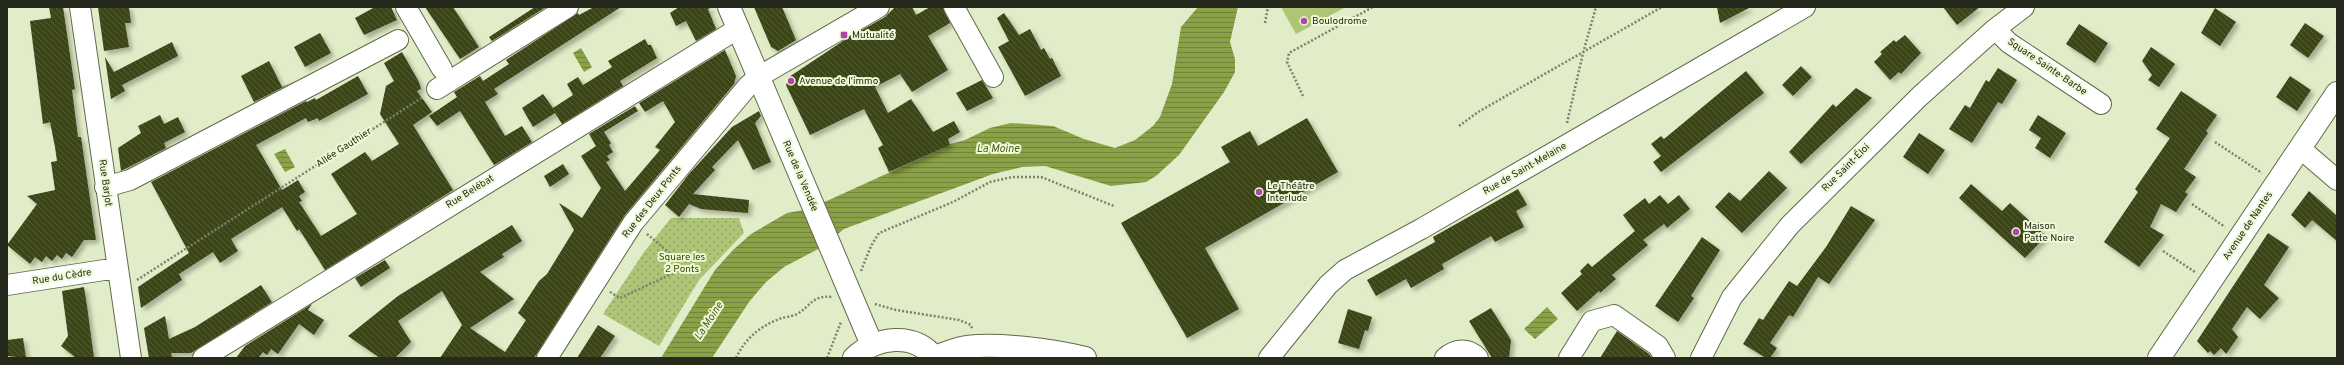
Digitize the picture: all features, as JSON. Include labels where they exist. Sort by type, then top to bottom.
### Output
[{"type":"main road","name":"Rue de la Vendée","points":[[729,7],[837,264],[862,306],[872,345]]},
{"type":"main road","name":"Avenue de Nantes","points":[[2159,358],[2301,149],[2337,93]]},
{"type":"main road","points":[[854,358],[872,345],[892,339],[903,340],[920,346],[935,357],[967,347],[975,347],[1024,348],[1085,358]]},
{"type":"street","name":"Rue Barjot","points":[[80,7],[116,268],[131,358]]},
{"type":"street","points":[[406,7],[442,69]]},
{"type":"street","points":[[437,89],[568,7]]},
{"type":"street","name":"Rue des Deux Ponts","points":[[547,358],[633,223],[716,123],[758,77],[879,7]]},
{"type":"street","points":[[954,7],[994,77]]},
{"type":"street","name":"Rue de Saint-Melaine","points":[[1269,358],[1328,285],[1346,270],[1805,7]]},
{"type":"street","name":"Rue Saint-Éloi","points":[[1701,358],[1732,297],[1790,225],[1920,96],[1995,29],[2024,7]]},
{"type":"street","name":"Rue Belébat","points":[[203,358],[739,28]]},
{"type":"street","name":"Square Sainte-Barbe","points":[[1995,29],[2009,43],[2101,104]]},
{"type":"street","points":[[105,187],[130,180],[398,40]]},
{"type":"street","points":[[2301,149],[2337,180]]},
{"type":"street","name":"Rue du Cèdre","points":[[7,285],[116,268]]},
{"type":"street","points":[[1569,358],[1592,321],[1614,315],[1658,346],[1665,358]]},
{"type":"street","points":[[1445,358],[1451,353],[1462,349],[1472,352],[1478,358]]},
{"type":"path","points":[[1265,23],[1268,7]]},
{"type":"path","points":[[1304,96],[1287,62],[1289,53],[1373,7]]},
{"type":"path","points":[[1562,147],[1583,53],[1596,7]]},
{"type":"path","points":[[1460,126],[1478,112],[1662,7]]},
{"type":"path","name":"Allée Gauthier","points":[[120,290],[437,89]]},
{"type":"path","points":[[2215,142],[2277,184]]},
{"type":"path","points":[[858,277],[866,263],[871,246],[879,233],[953,202],[990,182],[1012,177],[1041,177],[1114,206]]},
{"type":"path","points":[[2192,204],[2241,237]]},
{"type":"path","points":[[633,223],[673,256]]},
{"type":"path","points":[[2163,251],[2211,281]]},
{"type":"path","points":[[595,282],[620,298],[676,272]]},
{"type":"path","points":[[736,358],[742,345],[757,330],[779,319],[797,314],[808,303],[822,296],[837,298]]},
{"type":"path","points":[[827,358],[844,312],[862,306],[881,304],[896,310],[959,320],[971,325],[975,347]]},
{"type":"green space","name":"Boulodrome","points":[[1281,7],[1346,7],[1296,34]]},
{"type":"green space","name":"Square les 2 Ponts","points":[[671,218],[739,218],[744,233],[699,280],[659,346],[603,314],[644,252]]},
{"type":"water","name":"La Moine","points":[[1198,7],[1238,7],[1230,42],[1235,59],[1235,72],[1224,92],[1179,155],[1156,176],[1146,182],[1111,186],[1045,166],[1022,167],[993,174],[844,229],[820,248],[784,267],[766,282],[749,302],[712,358],[661,358],[715,270],[733,250],[751,234],[787,213],[804,210],[829,200],[950,144],[965,140],[990,128],[1011,123],[1053,126],[1084,139],[1115,148],[1135,140],[1153,126],[1160,117],[1172,84],[1181,27]]},
{"type":"water","points":[[581,48],[592,67],[584,72],[573,53]]},
{"type":"water","points":[[285,149],[295,167],[285,172],[274,154]]},
{"type":"water","points":[[1547,307],[1558,319],[1535,339],[1524,329]]},
{"type":"building","points":[[49,7],[63,7],[75,89],[72,90],[78,137],[81,137],[96,240],[84,240],[72,257],[66,253],[62,259],[57,255],[52,261],[46,256],[42,262],[35,257],[30,264],[7,245],[37,204],[27,196],[55,190],[51,162],[57,161],[55,147],[50,122],[43,124],[30,21],[51,18]]},
{"type":"building","points":[[98,7],[129,7],[131,23],[125,23],[129,47],[104,51]]},
{"type":"building","points":[[375,7],[391,7],[397,20],[364,35],[355,18]]},
{"type":"building","points":[[425,7],[453,7],[479,47],[460,59]]},
{"type":"building","points":[[535,7],[546,7],[492,41],[489,37]]},
{"type":"building","points":[[594,7],[621,7],[494,89],[498,94],[485,102],[505,136],[522,126],[532,142],[494,165],[460,111],[437,126],[429,116],[457,97],[454,92],[480,76],[483,81],[509,64],[506,60],[578,13],[579,15]]},
{"type":"building","points":[[679,7],[713,7],[708,9],[716,29],[696,41],[686,21],[676,26],[670,13]]},
{"type":"building","points":[[754,7],[782,7],[796,40],[778,51],[771,47]]},
{"type":"building","points":[[895,7],[912,7],[916,15],[930,7],[943,7],[950,23],[928,36],[948,70],[912,92],[900,74],[875,87],[888,113],[911,99],[933,132],[954,121],[960,132],[948,139],[950,145],[889,172],[878,148],[883,145],[864,109],[810,135],[786,85],[789,77],[846,39],[885,17]]},
{"type":"building","points":[[1717,7],[1751,7],[1720,23]]},
{"type":"building","points":[[1943,7],[1980,7],[1957,25]]},
{"type":"building","points":[[2215,8],[2236,22],[2220,46],[2201,33]]},
{"type":"building","points":[[1004,13],[1019,35],[1030,29],[1041,50],[1044,48],[1050,59],[1052,58],[1061,76],[1025,96],[998,47],[1009,41],[997,18]]},
{"type":"building","points":[[2305,23],[2324,36],[2308,58],[2290,45]]},
{"type":"building","points":[[2079,24],[2108,43],[2095,63],[2066,44]]},
{"type":"building","points":[[320,33],[331,53],[305,67],[294,47]]},
{"type":"building","points":[[1905,35],[1921,53],[1901,74],[1899,72],[1890,80],[1874,62],[1882,54],[1880,52],[1894,40],[1896,42]]},
{"type":"building","points":[[645,39],[648,45],[651,45],[657,58],[620,81],[623,86],[562,124],[555,113],[533,127],[522,108],[543,94],[553,108],[573,95],[567,84],[578,77],[583,85],[612,67],[608,61]]},
{"type":"building","points":[[172,42],[178,56],[122,85],[125,91],[111,99],[105,57],[114,72]]},
{"type":"building","points":[[2151,47],[2175,64],[2159,87],[2148,80],[2152,75],[2142,61]]},
{"type":"building","points":[[725,50],[736,76],[734,84],[624,216],[534,358],[440,358],[462,325],[442,291],[398,321],[411,342],[395,358],[380,358],[348,336],[398,296],[512,225],[522,241],[502,254],[504,257],[480,272],[514,299],[470,328],[505,352],[526,320],[518,313],[539,281],[547,274],[574,230],[559,203],[582,218],[601,188],[581,156],[596,146],[589,134],[635,106],[638,111],[604,132],[611,143],[609,145],[613,152],[607,156],[610,160],[606,162],[625,191],[660,150],[655,147],[675,122],[663,101],[645,112],[639,103]]},
{"type":"building","points":[[402,52],[419,82],[421,89],[417,91],[432,112],[413,125],[453,190],[325,270],[299,229],[297,231],[282,207],[231,239],[238,251],[220,263],[213,252],[179,274],[182,280],[141,308],[138,287],[189,253],[151,182],[306,101],[307,102],[315,98],[316,100],[358,76],[368,94],[319,121],[318,118],[308,122],[306,118],[256,145],[282,190],[298,180],[305,192],[299,196],[302,201],[299,202],[321,236],[357,214],[331,174],[365,152],[372,161],[399,144],[380,114],[386,86],[394,81],[384,63]]},
{"type":"building","points":[[269,61],[282,87],[295,81],[254,102],[241,76]]},
{"type":"building","points":[[1801,66],[1812,77],[1793,96],[1782,85]]},
{"type":"building","points":[[1998,68],[2017,80],[2002,104],[1998,102],[1972,143],[1949,129],[1965,105],[1970,108],[1986,80],[1989,82]]},
{"type":"building","points":[[1746,71],[1764,93],[1661,172],[1653,162],[1661,156],[1651,144],[1661,136],[1664,139]]},
{"type":"building","points":[[2290,76],[2311,90],[2297,111],[2276,97]]},
{"type":"building","points":[[982,80],[993,98],[967,111],[956,93]]},
{"type":"building","points":[[1856,88],[1872,98],[1801,164],[1789,152],[1833,104],[1836,107]]},
{"type":"building","points":[[2181,91],[2217,115],[2206,131],[2208,133],[2184,169],[2196,177],[2185,192],[2188,194],[2176,212],[2161,204],[2150,227],[2164,235],[2139,267],[2104,242],[2138,192],[2135,189],[2170,138],[2156,129]]},
{"type":"building","points":[[759,111],[761,116],[755,123],[771,162],[753,170],[738,140],[712,167],[715,170],[693,194],[749,200],[748,213],[701,209],[689,204],[679,217],[665,205],[689,174],[732,127]]},
{"type":"building","points":[[160,115],[164,124],[178,117],[185,132],[164,143],[166,148],[121,171],[118,148],[141,133],[138,126]]},
{"type":"building","points":[[2038,115],[2066,133],[2050,158],[2035,148],[2041,138],[2029,130]]},
{"type":"building","points":[[1307,118],[1338,172],[1205,248],[1239,309],[1187,338],[1121,223],[1230,162],[1221,147],[1250,131],[1258,146]]},
{"type":"building","points":[[1919,133],[1945,150],[1928,174],[1903,157]]},
{"type":"building","points":[[563,164],[569,174],[550,187],[544,176]]},
{"type":"building","points":[[1769,171],[1787,188],[1742,233],[1715,207],[1729,192],[1740,201]]},
{"type":"building","points":[[1971,184],[2002,211],[2010,203],[2046,236],[2025,258],[1959,198]]},
{"type":"building","points":[[1518,189],[1527,205],[1516,211],[1524,227],[1495,242],[1491,236],[1442,264],[1444,269],[1411,288],[1406,279],[1376,296],[1367,280],[1435,242],[1433,237]]},
{"type":"building","points":[[2309,191],[2337,216],[2337,241],[2312,220],[2305,228],[2291,215]]},
{"type":"building","points":[[1660,195],[1668,204],[1679,195],[1690,209],[1667,228],[1664,224],[1643,240],[1648,245],[1612,275],[1616,279],[1600,293],[1599,291],[1577,311],[1561,293],[1582,274],[1580,271],[1588,263],[1592,267],[1635,231],[1623,215],[1645,198],[1649,204]]},
{"type":"building","points":[[1851,206],[1875,220],[1829,284],[1818,277],[1793,317],[1789,315],[1770,343],[1777,348],[1770,358],[1766,358],[1743,344],[1759,318],[1763,320],[1789,281],[1797,286],[1826,247]]},
{"type":"building","points":[[2268,233],[2289,247],[2264,285],[2279,298],[2260,319],[2247,307],[2232,329],[2238,337],[2226,354],[2221,348],[2214,355],[2210,351],[2208,353],[2197,341]]},
{"type":"building","points":[[1702,237],[1720,250],[1691,296],[1694,298],[1678,322],[1655,306]]},
{"type":"building","points":[[385,260],[390,268],[361,287],[355,278]]},
{"type":"building","points":[[261,285],[272,302],[191,353],[171,353],[172,358],[149,358],[144,328],[165,316],[169,339],[195,327]]},
{"type":"building","points":[[84,287],[94,358],[76,358],[61,346],[68,336],[62,291]]},
{"type":"building","points":[[312,304],[308,310],[324,320],[314,335],[299,324],[278,354],[271,349],[267,355],[263,352],[258,358],[236,358],[245,346]]},
{"type":"building","points":[[1491,308],[1511,340],[1509,358],[1492,358],[1469,321]]},
{"type":"building","points":[[1348,309],[1372,317],[1368,331],[1365,330],[1359,349],[1338,343]]},
{"type":"building","points":[[598,325],[615,336],[600,358],[577,358]]},
{"type":"building","points":[[1617,331],[1649,354],[1652,358],[1600,358]]},
{"type":"building","points":[[23,338],[26,358],[7,356],[7,340]]},
{"type":"place","name":"Boulodrome","points":[[1304,21]]},
{"type":"place","name":"Mutualité","points":[[844,35]]},
{"type":"place","name":"Avenue de l'immo","points":[[791,81]]},
{"type":"place","name":"Le Théâtre Interlude","points":[[1259,192]]},
{"type":"place","name":"Maison Patte Noire","points":[[2016,232]]}]
